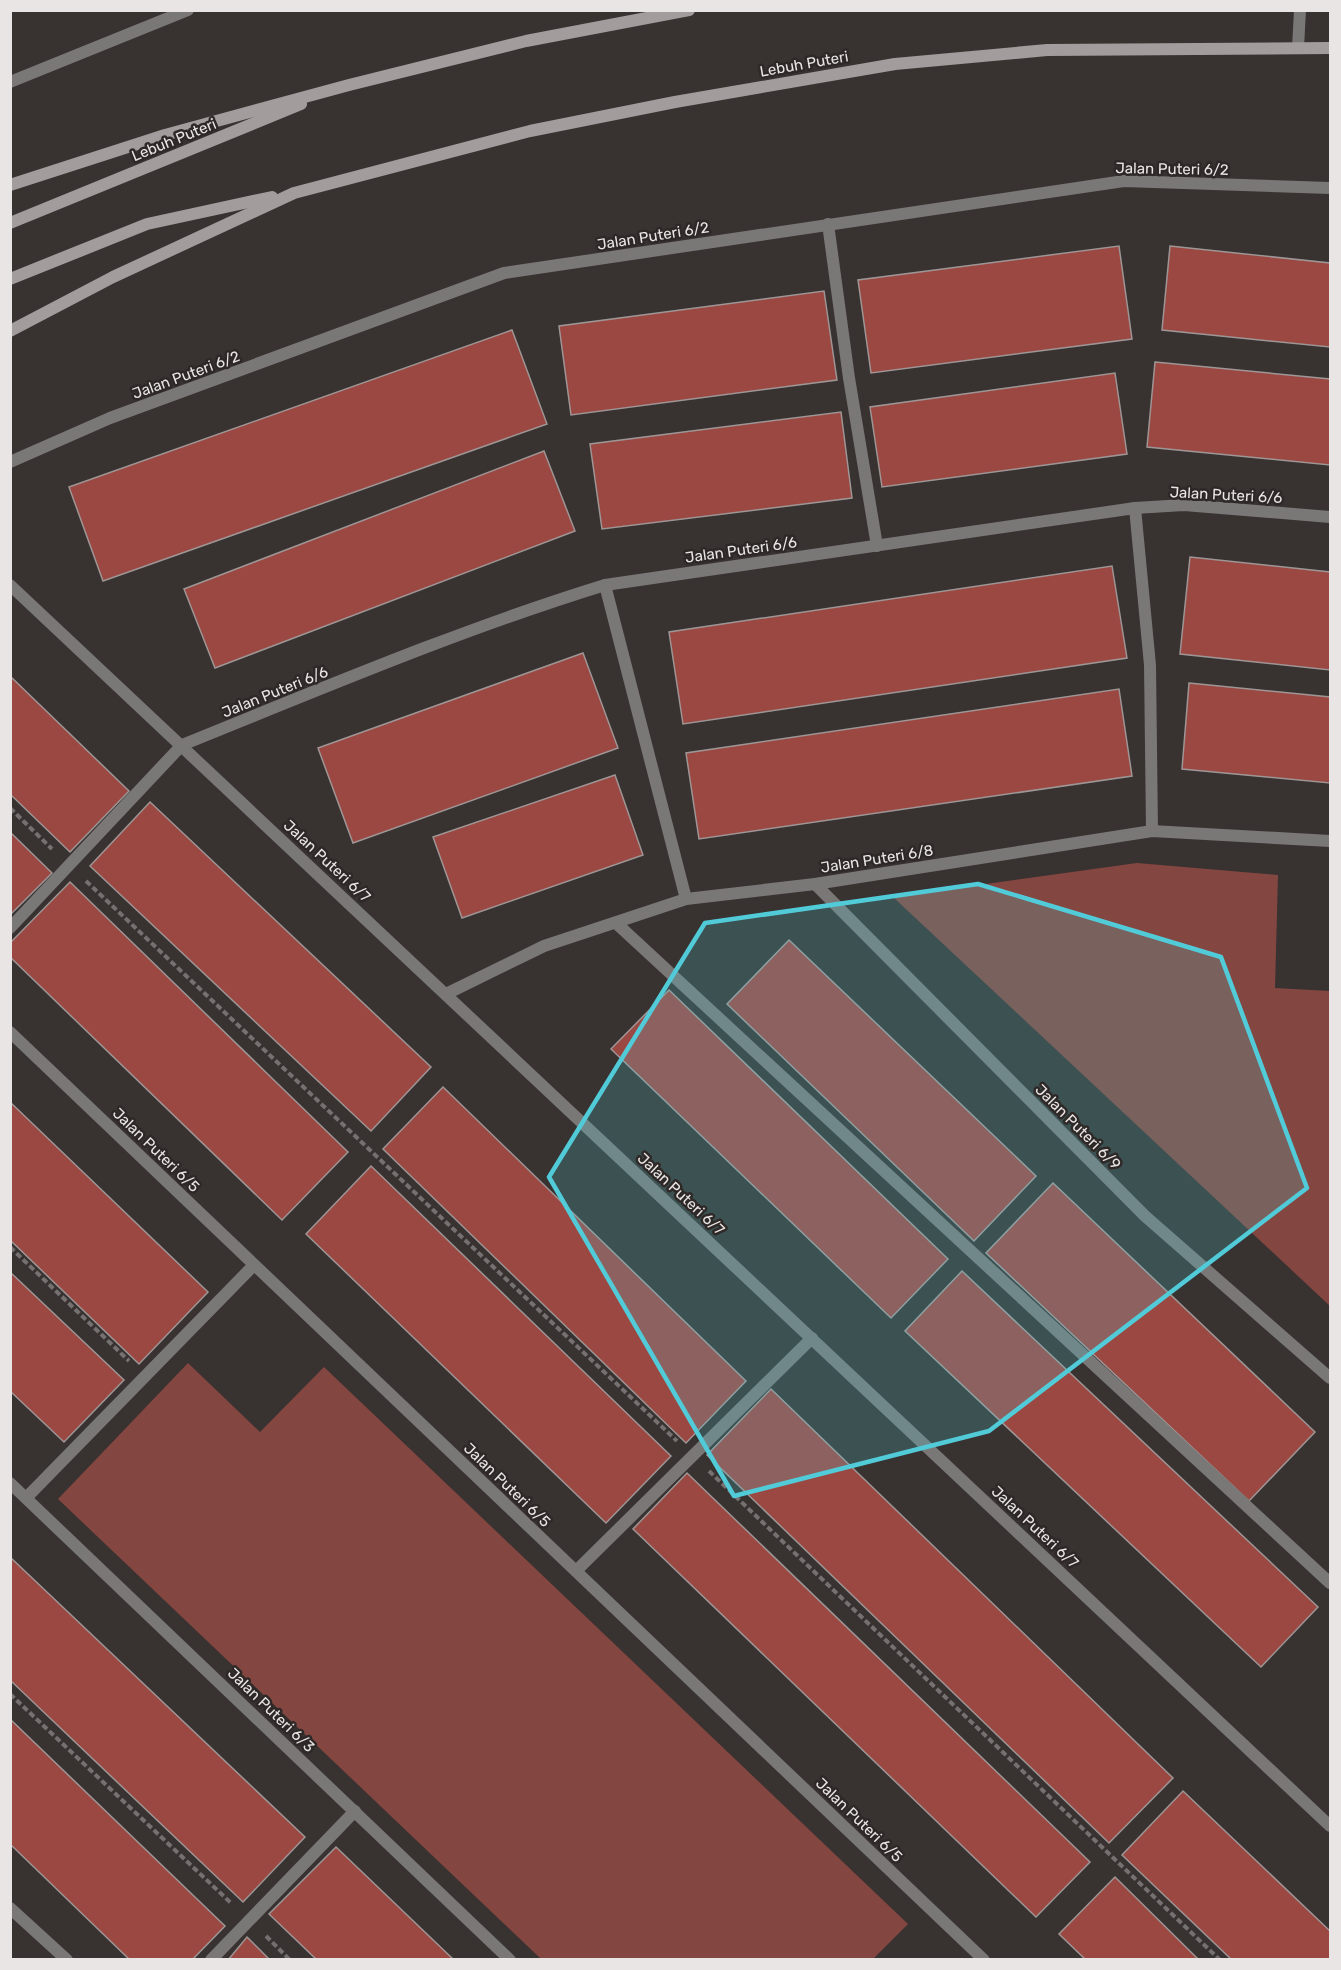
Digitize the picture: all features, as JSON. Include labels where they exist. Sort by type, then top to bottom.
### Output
[{"type":"main road","name":"Lebuh Puteri","points":[[10,185],[165,135],[349,85],[526,41],[688,10]]},
{"type":"main road","name":"Lebuh Puteri","points":[[10,279],[147,224],[294,193],[530,131],[675,102],[895,64],[1047,50],[1330,48]]},
{"type":"main road","name":"Lebuh Puteri","points":[[10,224],[349,85]]},
{"type":"main road","name":"Lebuh Puteri","points":[[10,331],[113,277],[294,193]]},
{"type":"street","points":[[10,82],[188,10]]},
{"type":"street","points":[[1298,48],[1300,10]]},
{"type":"street","name":"Jalan Puteri 6/2","points":[[10,462],[110,418],[504,273],[1124,180],[1330,188]]},
{"type":"street","points":[[828,224],[849,378],[877,546]]},
{"type":"street","name":"Jalan Puteri 6/6","points":[[182,745],[539,606],[605,585],[1135,508],[1184,505],[1330,517]]},
{"type":"street","points":[[1135,508],[1150,665],[1152,831]]},
{"type":"street","name":"Jalan Puteri 6/7","points":[[10,585],[1330,1826]]},
{"type":"street","points":[[605,585],[686,899]]},
{"type":"street","points":[[10,928],[182,745]]},
{"type":"street","name":"Jalan Puteri 6/8","points":[[446,994],[544,946],[686,899],[816,884],[1152,831],[1330,841]]},
{"type":"street","name":"Jalan Puteri 6/9","points":[[816,884],[1145,1216],[1330,1378]]},
{"type":"street","points":[[616,923],[1330,1583]]},
{"type":"street","name":"Jalan Puteri 6/5","points":[[10,1032],[984,1959]]},
{"type":"street","points":[[26,1498],[254,1265]]},
{"type":"street","points":[[576,1571],[812,1338]]},
{"type":"street","name":"Jalan Puteri 6/3","points":[[10,1483],[510,1959]]},
{"type":"street","points":[[211,1959],[354,1811]]},
{"type":"street","points":[[10,1908],[67,1959]]},
{"type":"path","points":[[10,808],[1220,1959]]},
{"type":"path","points":[[10,1247],[145,1377]]},
{"type":"path","points":[[10,1694],[290,1959]]},
{"type":"highlighted area","points":[[978,884],[1221,957],[1307,1188],[989,1431],[734,1496],[549,1177],[705,923]]},
{"type":"shaded area","points":[[1137,863],[1278,875],[1275,988],[1330,991],[1330,1306],[893,897]]},
{"type":"shaded area","points":[[188,1363],[260,1432],[324,1367],[908,1924],[873,1959],[541,1959],[58,1499]]},
{"type":"building","points":[[1119,246],[1132,339],[871,373],[858,280]]},
{"type":"building","points":[[1170,246],[1330,263],[1330,347],[1162,330]]},
{"type":"building","points":[[824,291],[837,380],[571,415],[559,326]]},
{"type":"building","points":[[512,330],[547,424],[103,581],[69,487]]},
{"type":"building","points":[[1155,362],[1330,379],[1330,465],[1147,447]]},
{"type":"building","points":[[1115,373],[1127,454],[882,487],[870,407]]},
{"type":"building","points":[[841,412],[852,498],[602,529],[590,444]]},
{"type":"building","points":[[544,451],[575,531],[215,668],[184,589]]},
{"type":"building","points":[[1190,557],[1330,572],[1330,670],[1180,654]]},
{"type":"building","points":[[1112,566],[1127,658],[683,724],[669,632]]},
{"type":"building","points":[[583,653],[618,748],[353,843],[318,748]]},
{"type":"building","points":[[10,676],[129,791],[70,852],[10,794]]},
{"type":"building","points":[[1189,683],[1330,697],[1330,783],[1182,769]]},
{"type":"building","points":[[1119,689],[1132,776],[699,839],[686,753]]},
{"type":"building","points":[[615,775],[643,855],[462,918],[433,837]]},
{"type":"building","points":[[150,802],[431,1067],[371,1131],[90,866]]},
{"type":"building","points":[[10,832],[52,873],[10,915]]},
{"type":"building","points":[[70,882],[348,1152],[282,1220],[10,957],[10,943]]},
{"type":"building","points":[[789,940],[1036,1176],[974,1241],[727,1004]]},
{"type":"building","points":[[669,990],[948,1259],[891,1318],[611,1049]]},
{"type":"building","points":[[443,1087],[746,1381],[686,1443],[383,1149]]},
{"type":"building","points":[[10,1102],[208,1292],[139,1364],[10,1240]]},
{"type":"building","points":[[371,1166],[671,1456],[606,1523],[306,1234]]},
{"type":"building","points":[[1053,1183],[1315,1432],[1249,1501],[986,1253]]},
{"type":"building","points":[[962,1271],[1318,1607],[1261,1667],[905,1331]]},
{"type":"building","points":[[10,1272],[124,1380],[64,1442],[10,1391]]},
{"type":"building","points":[[771,1389],[1173,1778],[1109,1843],[707,1455]]},
{"type":"building","points":[[687,1473],[1090,1862],[1036,1917],[633,1529]]},
{"type":"building","points":[[10,1557],[305,1837],[243,1902],[10,1680]]},
{"type":"building","points":[[10,1719],[225,1926],[192,1960],[130,1960],[10,1844]]},
{"type":"building","points":[[1183,1791],[1330,1931],[1330,1960],[1232,1960],[1122,1855]]},
{"type":"building","points":[[336,1847],[454,1960],[317,1960],[269,1914]]},
{"type":"building","points":[[1115,1877],[1199,1960],[1086,1960],[1059,1934]]},
{"type":"building","points":[[247,1937],[270,1960],[228,1960]]}]
